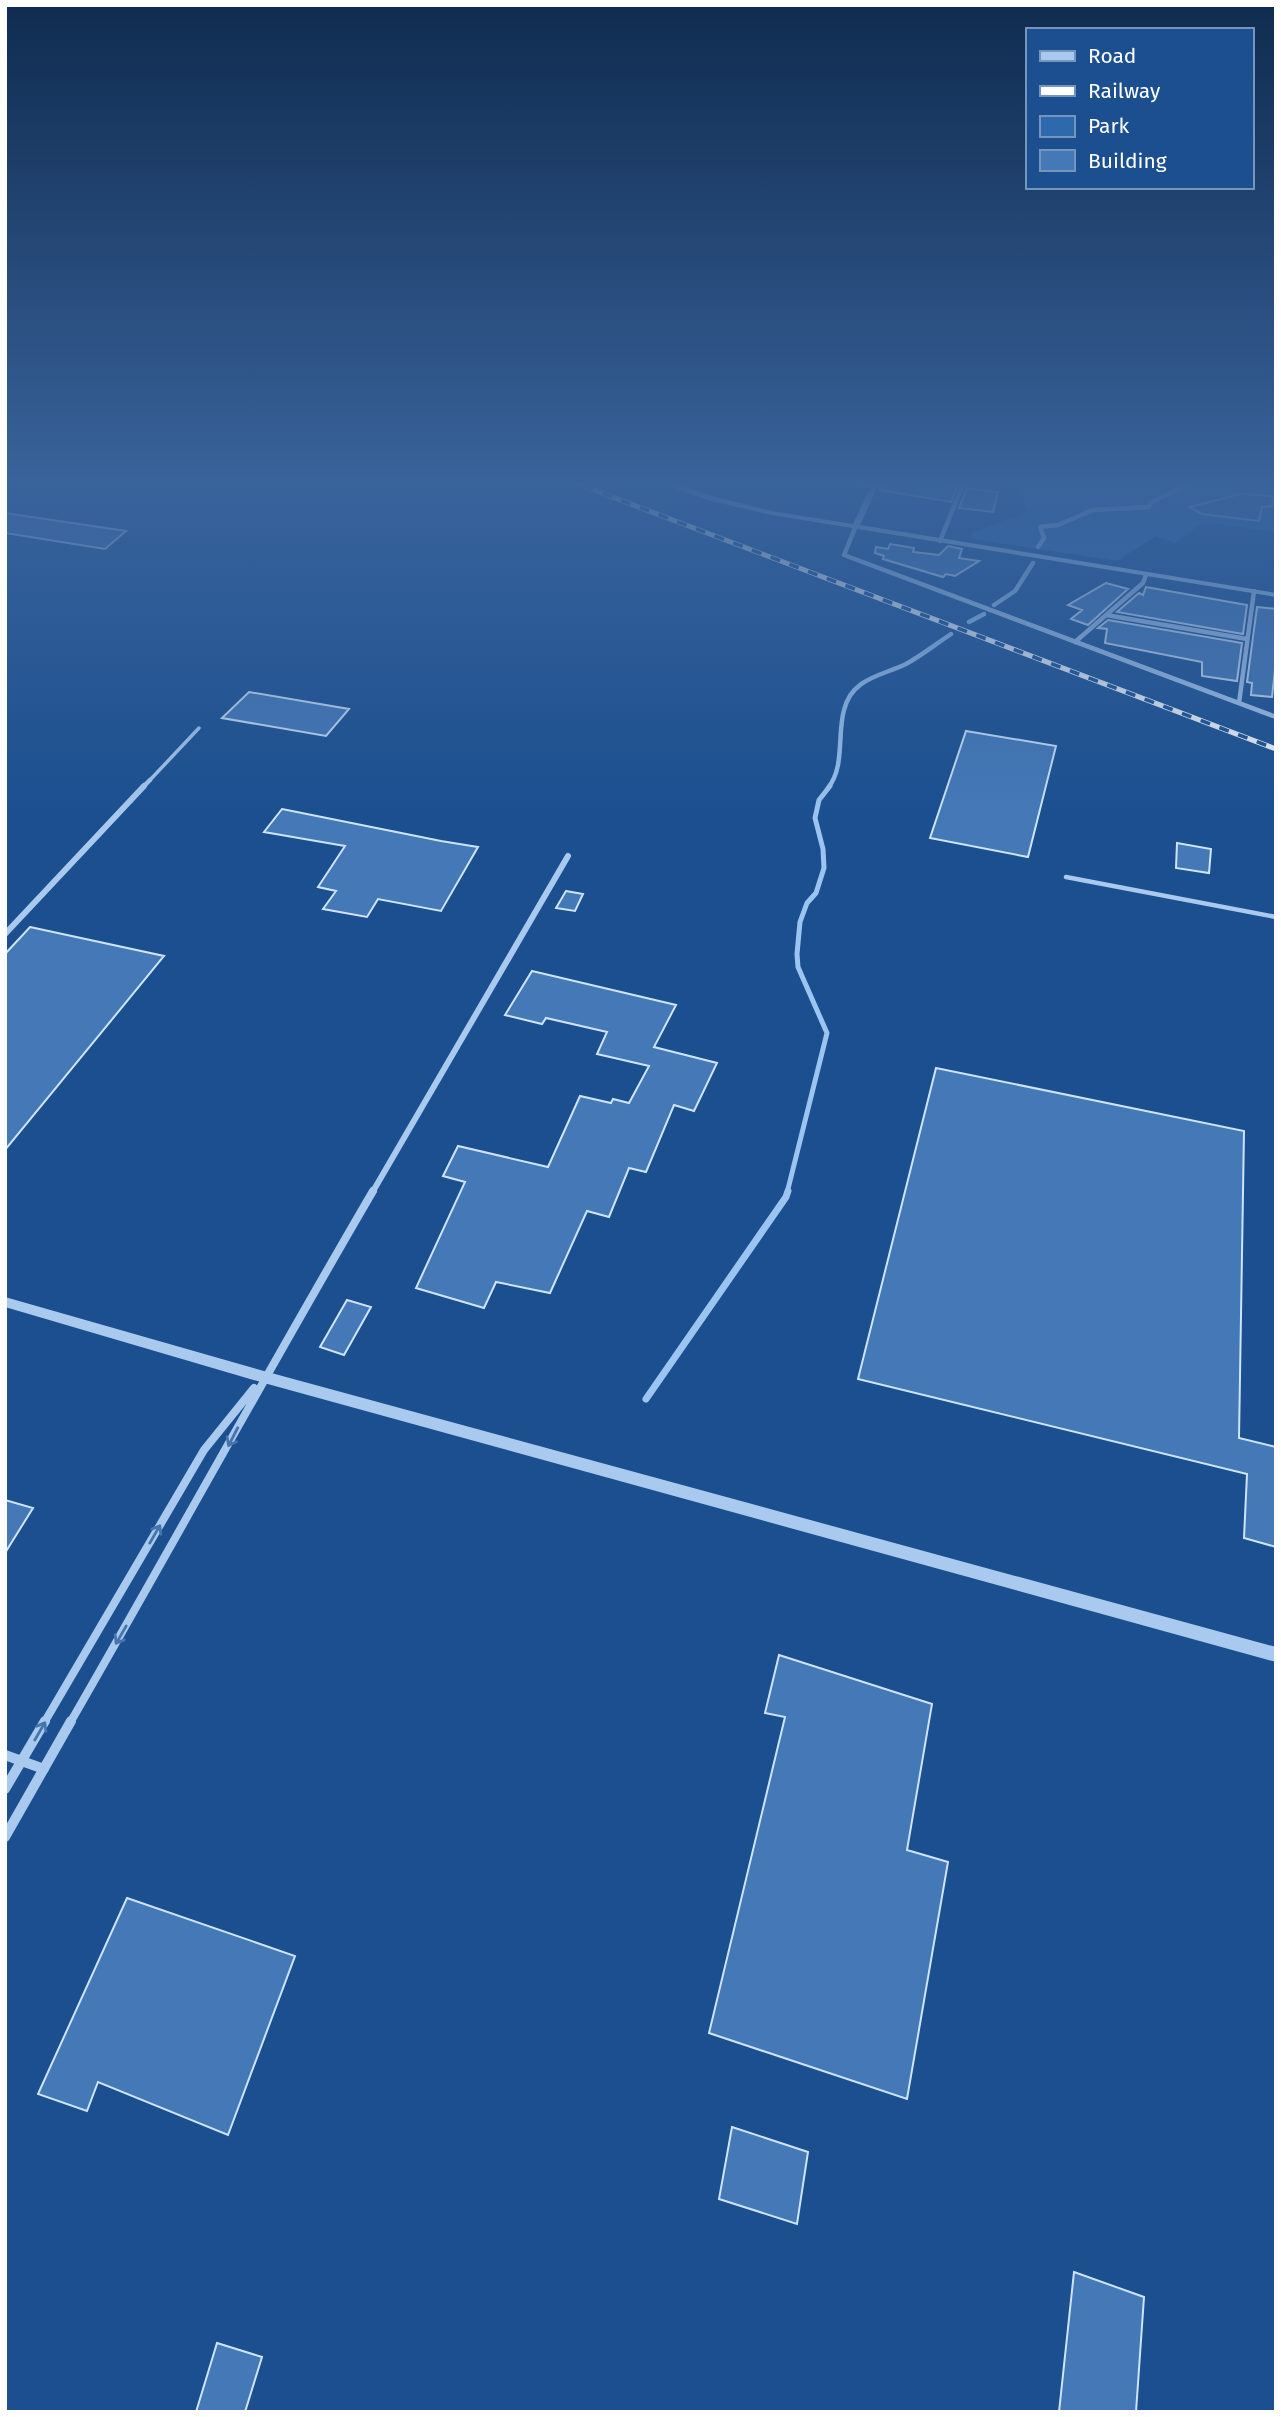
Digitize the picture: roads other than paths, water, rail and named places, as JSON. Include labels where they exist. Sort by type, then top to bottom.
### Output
[{"type":"street","points":[[942,592],[1276,716]]},
{"type":"street","points":[[1075,642],[1133,592]]},
{"type":"street","points":[[1239,703],[1254,592]]},
{"type":"street","points":[[1258,592],[1276,595]]},
{"type":"street","points":[[1106,615],[1247,639]]},
{"type":"street","points":[[5,934],[150,779]]},
{"type":"street","points":[[5,1837],[223,1456],[264,1377],[568,856]]},
{"type":"street","points":[[5,1302],[264,1377],[1276,1655]]},
{"type":"street","points":[[5,1790],[204,1450],[264,1377]]},
{"type":"street","points":[[5,1755],[44,1769]]},
{"type":"lane","points":[[150,779],[199,728]]},
{"type":"lane","points":[[1066,877],[1276,917]]},
{"type":"waterway","points":[[994,605],[1014,592]]},
{"type":"waterway","points":[[969,622],[984,614]]},
{"type":"waterway","points":[[828,788],[839,761],[844,710],[854,691],[869,680],[912,661],[951,634]]},
{"type":"waterway","points":[[787,1193],[827,1033],[798,967],[797,954],[800,922],[807,903],[816,893],[824,868],[823,849],[815,818],[819,800],[830,786]]},
{"type":"waterway","points":[[646,1399],[788,1191]]},
{"type":"railway","points":[[862,592],[1276,749]]}]
